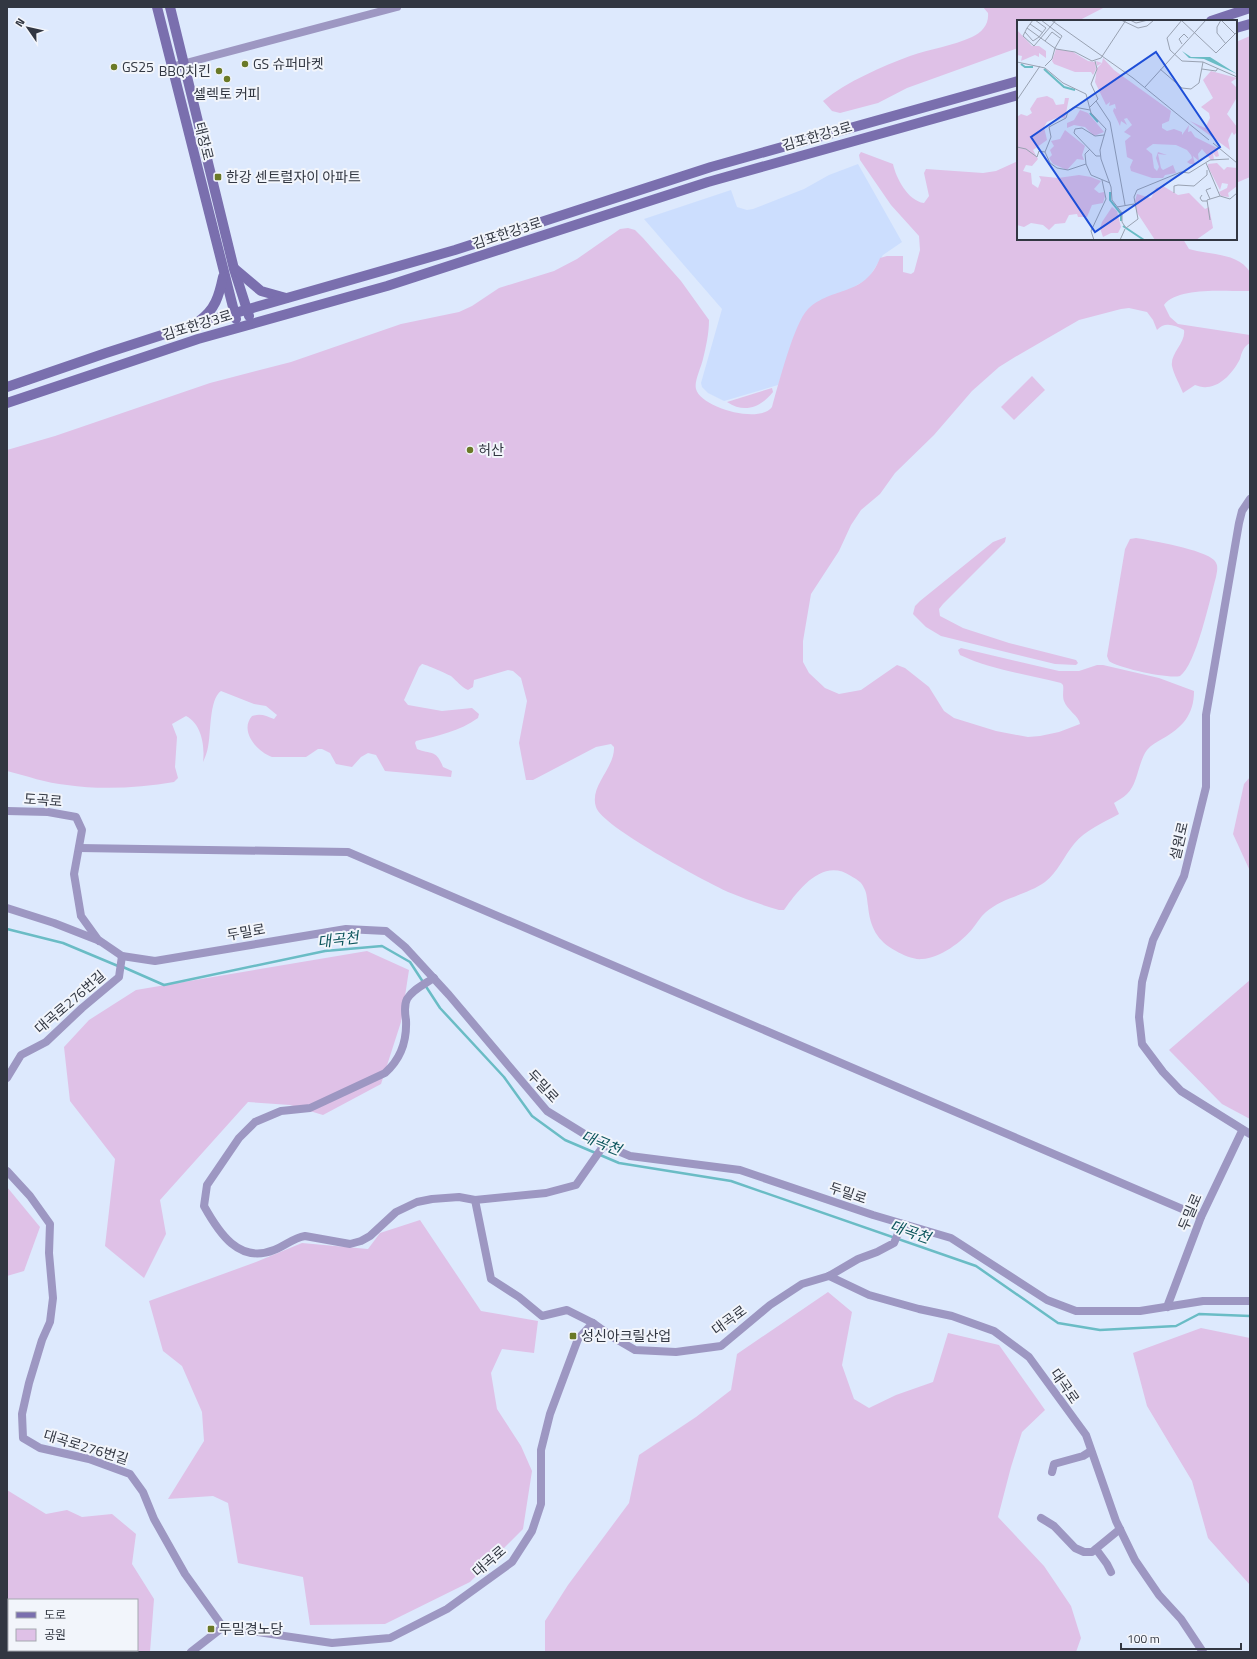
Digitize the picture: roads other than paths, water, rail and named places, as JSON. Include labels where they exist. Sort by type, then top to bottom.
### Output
[{"type":"street","name":"태장로","points":[[157,7],[170,67],[223,276],[238,328]]},
{"type":"street","points":[[170,7],[234,269],[252,324]]},
{"type":"street","points":[[170,67],[397,7]]},
{"type":"street","points":[[1213,20],[1250,8]]},
{"type":"street","points":[[1237,28],[1250,24]]},
{"type":"street","name":"김포한강3로","points":[[7,387],[194,325],[455,250],[711,167],[1017,81]]},
{"type":"street","name":"김포한강3로","points":[[7,403],[96,372],[238,328],[388,286],[708,182],[1017,95]]},
{"type":"street","points":[[234,269],[261,291],[288,298]]},
{"type":"street","points":[[194,325],[208,315],[213,308],[220,295],[223,276]]},
{"type":"street","name":"설원로","points":[[1246,1132],[1181,1091],[1163,1072],[1142,1044],[1139,1017],[1142,982],[1153,940],[1184,876],[1206,787],[1206,715],[1239,523],[1242,511],[1250,499]]},
{"type":"street","name":"도곡로","points":[[7,811],[48,812],[76,817],[82,830],[79,848]]},
{"type":"street","points":[[100,941],[81,916],[74,874],[79,848],[348,852],[1200,1217]]},
{"type":"street","name":"두밀로","points":[[7,908],[54,923],[100,941],[122,958],[155,961],[346,929],[386,931],[405,947],[431,980],[547,1111],[603,1147],[630,1156],[740,1170],[902,1224],[951,1238],[1047,1300],[1076,1312],[1140,1311],[1204,1301],[1250,1301]]},
{"type":"street","name":"대곡로276번길","points":[[7,1078],[21,1055],[46,1042],[82,1008],[119,977],[122,958]]},
{"type":"street","points":[[431,980],[406,999],[405,1039],[400,1054],[393,1066],[366,1083],[310,1108],[281,1111],[255,1122],[239,1138],[207,1185],[204,1206],[211,1219],[233,1246],[245,1252],[256,1254],[274,1250],[298,1237],[305,1236],[350,1244],[361,1241],[370,1236],[396,1212],[417,1202],[432,1199],[459,1197],[475,1200],[546,1193],[576,1185],[603,1147]]},
{"type":"street","name":"두밀로","points":[[1167,1307],[1200,1217],[1246,1132]]},
{"type":"street","name":"대곡로276번길","points":[[7,1171],[30,1196],[50,1224],[49,1253],[53,1298],[50,1322],[42,1340],[29,1382],[22,1414],[23,1438],[40,1448],[89,1459],[130,1474],[142,1492],[154,1519],[185,1574],[223,1627]]},
{"type":"street","points":[[475,1200],[491,1279],[519,1297],[542,1316],[567,1310],[593,1323]]},
{"type":"street","points":[[829,1276],[858,1259],[877,1252],[894,1243],[902,1224]]},
{"type":"street","name":"대곡로","points":[[223,1627],[332,1643],[390,1638],[447,1609],[512,1562],[532,1531],[541,1504],[541,1450],[550,1414],[578,1339],[593,1323],[611,1336],[635,1350],[676,1352],[721,1346],[776,1300],[802,1284],[829,1276],[869,1295],[919,1310],[952,1316],[994,1331],[1029,1358],[1086,1435],[1120,1529],[1135,1560],[1159,1595],[1181,1619],[1203,1652]]},
{"type":"street","points":[[1052,1472],[1054,1464],[1083,1456],[1091,1450]]},
{"type":"street","points":[[1040,1518],[1054,1526],[1079,1551],[1088,1553],[1096,1549],[1120,1529]]},
{"type":"street","points":[[1096,1549],[1111,1572]]},
{"type":"street","points":[[191,1652],[223,1627]]},
{"type":"waterway","name":"대곡천","points":[[7,929],[63,943],[118,966]]},
{"type":"waterway","name":"대곡천","points":[[123,967],[164,985],[325,951],[382,946],[410,962],[440,1008],[504,1077],[532,1116],[565,1140],[619,1163],[731,1181],[976,1266],[1058,1323],[1100,1330],[1176,1326],[1199,1314],[1250,1316]]},
{"type":"place","name":"GS 슈퍼마켓","points":[[245,64]]},
{"type":"place","name":"GS25","points":[[114,67]]},
{"type":"place","name":"BBQ치킨","points":[[219,71]]},
{"type":"place","name":"셀렉토 커피","points":[[227,79]]},
{"type":"place","name":"한강 센트럴자이 아파트","points":[[218,177]]},
{"type":"place","name":"허산","points":[[470,450]]},
{"type":"place","name":"성신아크릴산업","points":[[573,1336]]},
{"type":"place","name":"두밀경노당","points":[[211,1629]]}]
